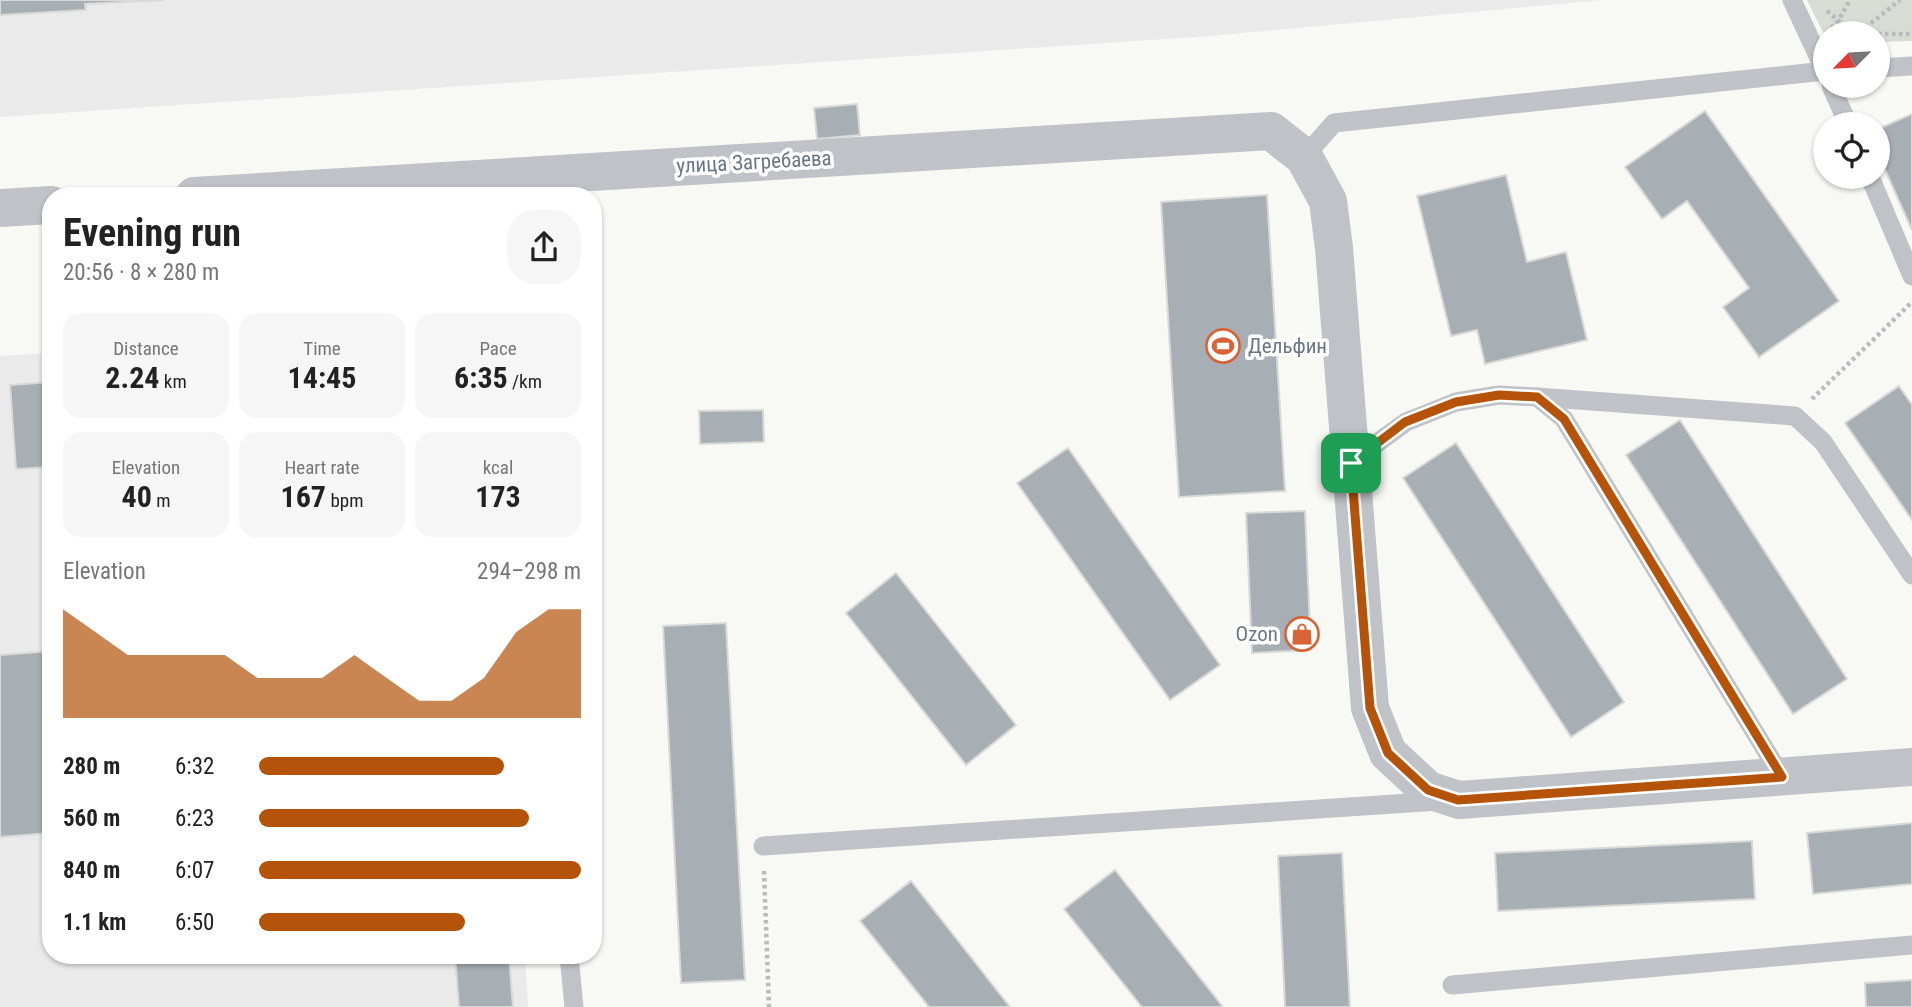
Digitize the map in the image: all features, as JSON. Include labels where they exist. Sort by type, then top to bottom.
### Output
[{"type":"street","name":"улица Загребаева","points":[[343,187],[1271,131],[1304,157]]},
{"type":"street","points":[[1304,157],[1328,201],[1370,708],[1388,753],[1428,790],[1458,800],[1912,767]]},
{"type":"street","points":[[0,208],[42,206]]},
{"type":"lane","points":[[1792,0],[1813,45]]},
{"type":"lane","points":[[1890,67],[1912,66]]},
{"type":"lane","points":[[1304,157],[1334,123],[1813,72]]},
{"type":"lane","points":[[1875,189],[1912,276]]},
{"type":"lane","points":[[1351,463],[1405,422],[1456,402],[1499,395],[1795,416],[1823,442],[1912,575]]},
{"type":"lane","points":[[1537,397],[1564,419],[1782,777]]},
{"type":"lane","points":[[763,846],[1458,800]]},
{"type":"lane","points":[[1452,985],[1912,945]]},
{"type":"lane","points":[[570,964],[574,1007]]},
{"type":"path","points":[[1823,8],[1838,21],[1850,0]]},
{"type":"path","points":[[1874,21],[1900,0]]},
{"type":"path","points":[[1890,34],[1912,34]]},
{"type":"path","points":[[1795,416],[1912,302]]},
{"type":"path","points":[[763,846],[769,1007]]},
{"type":"shaded area","points":[[0,0],[1603,0],[1210,36],[0,117]]},
{"type":"shaded area","points":[[1807,0],[1912,0],[1912,41],[1890,42],[1890,21],[1818,21]]},
{"type":"shaded area","points":[[42,354],[42,964],[525,964],[528,1007],[0,1007],[0,356]]},
{"type":"building","points":[[0,0],[164,0],[85,4],[86,10],[0,15]]},
{"type":"building","points":[[857,104],[860,135],[817,139],[814,108]]},
{"type":"building","points":[[1705,111],[1839,301],[1759,357],[1723,307],[1749,288],[1687,201],[1662,219],[1625,167]]},
{"type":"building","points":[[1912,114],[1912,230],[1890,181],[1890,124]]},
{"type":"building","points":[[1506,175],[1527,262],[1566,252],[1587,340],[1485,364],[1477,330],[1451,336],[1417,196]]},
{"type":"building","name":"Дельфин","points":[[1267,195],[1285,491],[1179,497],[1161,202]]},
{"type":"building","points":[[42,383],[42,468],[16,469],[10,385]]},
{"type":"building","points":[[1899,386],[1912,405],[1912,520],[1845,423]]},
{"type":"building","points":[[763,410],[764,442],[700,444],[699,411]]},
{"type":"building","points":[[1680,420],[1847,679],[1793,714],[1626,455]]},
{"type":"building","points":[[1456,443],[1624,702],[1571,737],[1403,478]]},
{"type":"building","points":[[1068,448],[1220,665],[1170,700],[1017,483]]},
{"type":"building","points":[[1305,511],[1311,650],[1252,653],[1246,513]]},
{"type":"building","points":[[896,573],[1016,725],[966,765],[846,613]]},
{"type":"building","points":[[726,623],[745,980],[681,983],[663,626]]},
{"type":"building","points":[[42,652],[42,834],[0,837],[0,655]]},
{"type":"building","points":[[1912,823],[1912,884],[1813,894],[1807,833]]},
{"type":"building","points":[[1752,841],[1755,899],[1498,911],[1495,853]]},
{"type":"building","points":[[1342,853],[1350,1007],[1285,1007],[1278,856]]},
{"type":"building","points":[[1115,870],[1223,1007],[1142,1007],[1064,909]]},
{"type":"building","points":[[911,881],[1010,1007],[929,1007],[860,921]]},
{"type":"building","points":[[456,964],[510,964],[513,1007],[459,1007]]},
{"type":"building","points":[[1912,980],[1912,1007],[1866,1007],[1865,983]]},
{"type":"place","name":"Дельфин","points":[[1223,346]]},
{"type":"place","name":"Ozon","points":[[1302,634]]},
{"type":"route","points":[[1499,395],[1537,397],[1564,419],[1782,777],[1458,800],[1428,790],[1388,753],[1370,708],[1351,463],[1405,422],[1456,402],[1499,395]]}]
